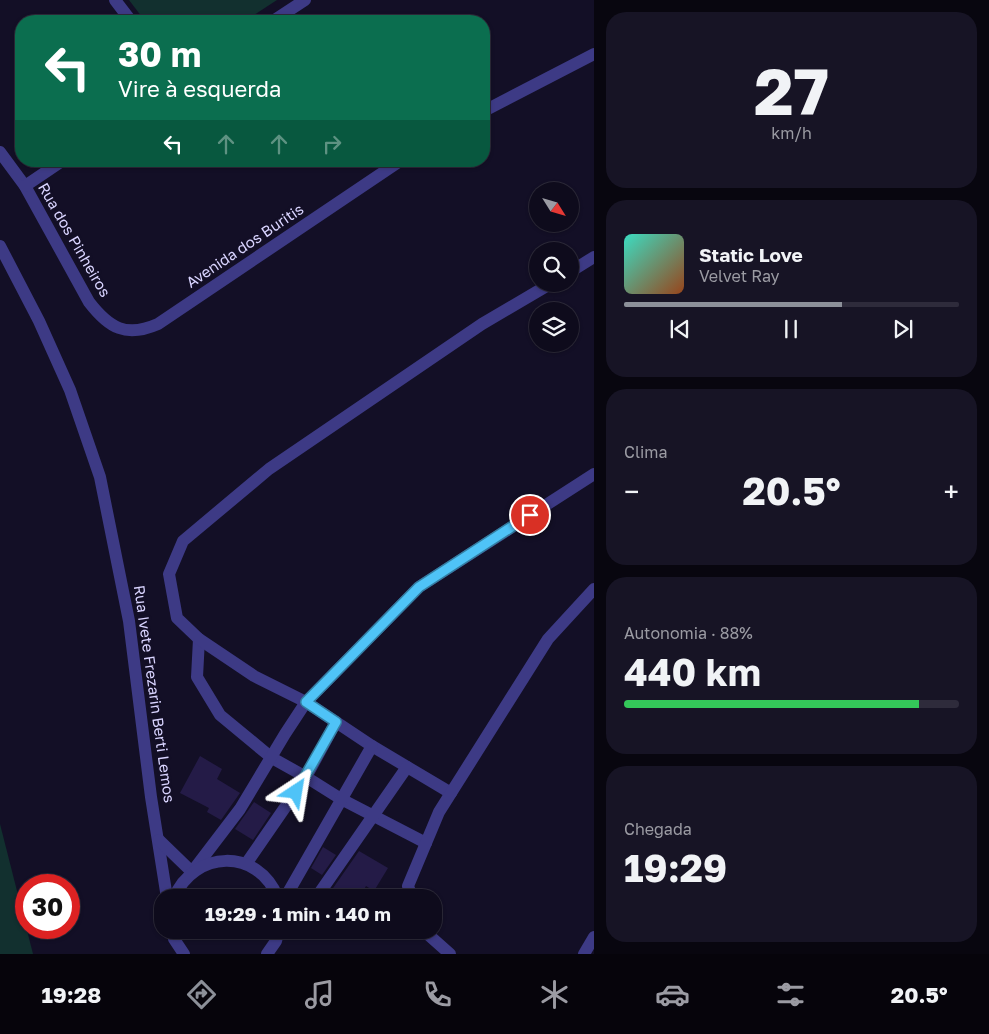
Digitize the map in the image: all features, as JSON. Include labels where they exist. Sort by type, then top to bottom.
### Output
[{"type":"street","points":[[115,0],[126,15]]},
{"type":"street","points":[[282,15],[305,0]]},
{"type":"street","points":[[490,108],[594,54]]},
{"type":"street","name":"Rua dos Pinheiros","points":[[0,152],[25,186],[89,302],[102,319]]},
{"type":"street","points":[[25,186],[53,167]]},
{"type":"street","name":"Avenida dos Buritis","points":[[102,319],[113,326],[141,332],[158,324],[391,167]]},
{"type":"street","name":"Rua Ivete Frezarin Berti Lemos","points":[[0,246],[39,321],[70,390],[100,477],[129,621],[151,796],[166,889]]},
{"type":"street","points":[[579,267],[594,258]]},
{"type":"street","points":[[451,793],[372,746],[306,702],[254,676],[199,639],[177,618],[169,574],[184,541],[269,469],[482,324],[536,292]]},
{"type":"street","points":[[178,889],[240,809],[272,758],[284,734],[306,702],[419,587],[594,474]]},
{"type":"street","points":[[409,889],[408,886],[439,812],[548,640],[594,589]]},
{"type":"street","points":[[199,639],[197,677],[220,715],[272,758],[341,799],[426,843]]},
{"type":"street","points":[[246,864],[306,777],[336,722]]},
{"type":"street","points":[[290,889],[372,746]]},
{"type":"street","points":[[322,889],[372,815],[408,767]]},
{"type":"street","points":[[159,840],[192,872]]},
{"type":"street","points":[[192,872],[209,863],[227,860],[246,864],[262,874],[274,889]]},
{"type":"street","points":[[584,954],[594,937]]},
{"type":"street","points":[[173,939],[175,954]]},
{"type":"street","points":[[174,939],[184,954]]},
{"type":"street","points":[[267,954],[277,939]]},
{"type":"street","points":[[432,939],[450,954]]},
{"type":"green space","points":[[129,0],[277,0],[254,15],[140,15]]},
{"type":"green space","points":[[0,824],[15,883],[15,939],[29,939],[33,954],[0,954]]},
{"type":"building","points":[[200,756],[222,769],[217,779],[240,793],[221,820],[207,812],[209,808],[180,793]]},
{"type":"building","points":[[254,802],[271,813],[253,840],[235,829]]},
{"type":"building","points":[[323,847],[336,855],[322,875],[311,868]]},
{"type":"building","points":[[359,851],[388,868],[375,889],[366,886],[364,889],[332,889]]},
{"type":"route","points":[[296,792],[336,722],[306,702],[419,587],[530,515]]}]
